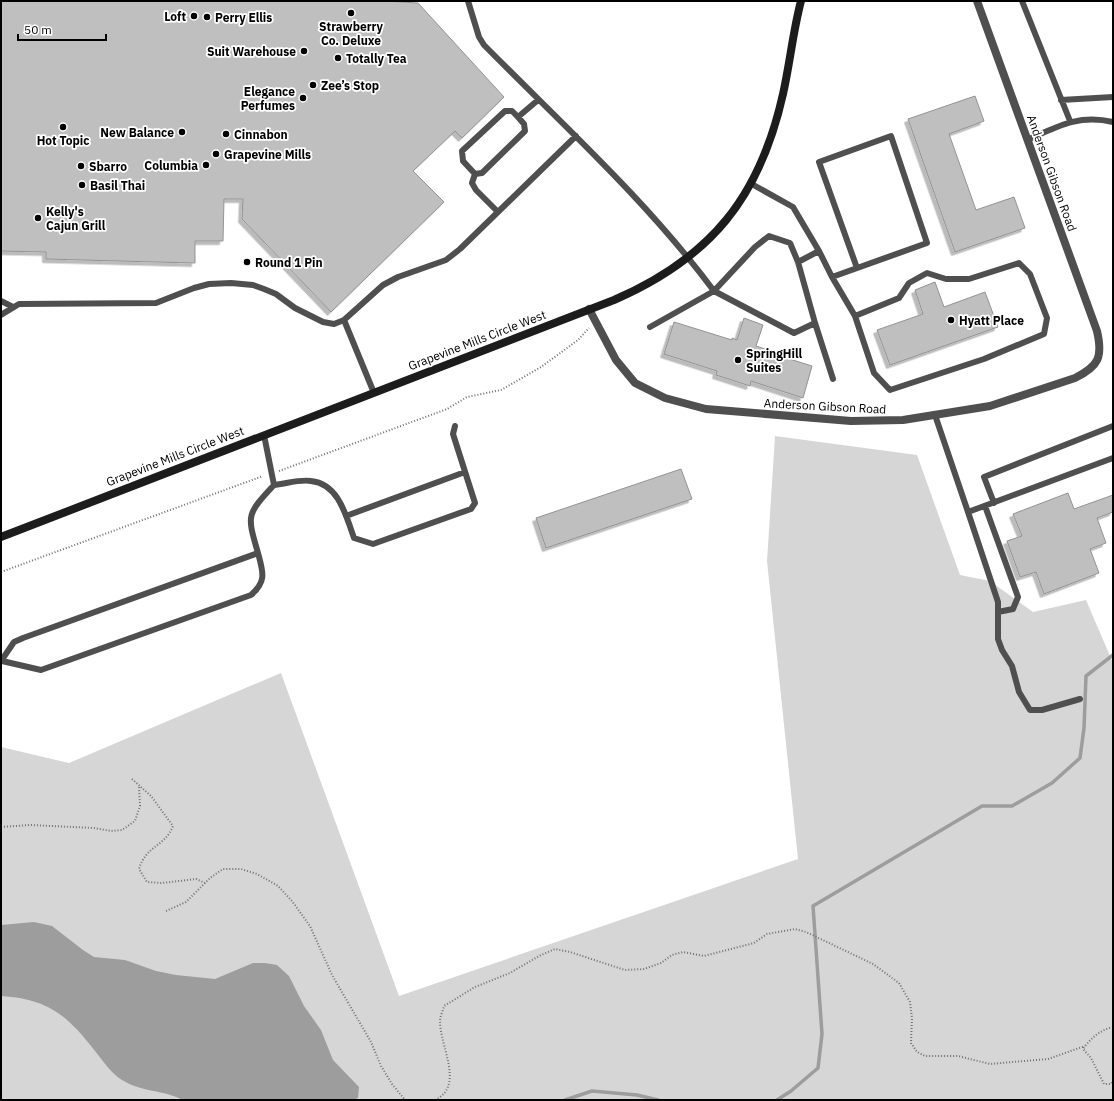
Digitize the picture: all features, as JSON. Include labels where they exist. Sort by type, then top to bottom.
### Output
[{"type":"street","name":"Grapevine Mills Circle West","points":[[1,536],[640,289],[667,273],[689,257],[728,220],[742,200],[765,152],[783,94],[801,1]]},
{"type":"street","name":"Anderson Gibson Road","points":[[589,309],[616,360],[635,383],[665,398],[706,409],[851,421],[904,420],[990,406],[1044,389],[1088,371],[1097,361],[1101,349],[1096,331],[977,1]]},
{"type":"lane","points":[[468,1],[479,37],[484,45],[576,136],[689,257],[714,291],[794,333],[815,323]]},
{"type":"lane","points":[[1022,1],[1070,121]]},
{"type":"lane","points":[[1061,100],[1113,97]]},
{"type":"lane","points":[[518,117],[538,100]]},
{"type":"lane","points":[[505,111],[512,111],[524,124],[525,131],[482,173],[475,174],[463,160],[462,151],[505,111]]},
{"type":"lane","points":[[1027,140],[1070,121],[1099,119],[1113,122]]},
{"type":"lane","points":[[1,314],[19,304],[156,302],[209,284],[231,283],[253,286],[276,294],[295,308],[323,322],[334,324],[344,320],[383,285],[398,277],[446,260],[460,249],[576,136]]},
{"type":"lane","points":[[832,277],[927,243],[890,136],[819,162],[857,268]]},
{"type":"lane","points":[[475,174],[472,183],[476,190],[498,212]]},
{"type":"lane","points":[[750,183],[793,207],[855,316],[874,373],[890,390],[984,359],[1044,334],[1047,318],[1030,274],[1019,263],[970,279],[946,279],[927,273],[909,283],[899,298],[855,316]]},
{"type":"lane","points":[[650,327],[714,291],[755,247],[769,236],[790,243],[798,262],[833,379]]},
{"type":"lane","points":[[798,262],[819,251]]},
{"type":"lane","points":[[1,302],[13,307]]},
{"type":"lane","points":[[344,320],[374,393]]},
{"type":"lane","points":[[935,415],[998,602],[998,639],[1002,650],[1012,666],[1019,692],[1030,710],[1042,710],[1080,698]]},
{"type":"lane","points":[[258,553],[23,638],[14,642],[2,661],[41,670],[251,595],[259,587],[263,574],[258,553],[250,525],[250,517],[254,506],[274,485],[312,481],[325,485],[334,492],[346,516],[354,538],[373,544],[471,509],[475,503],[453,434],[454,426]]},
{"type":"lane","points":[[994,503],[984,477],[1113,426]]},
{"type":"lane","points":[[264,435],[274,485]]},
{"type":"lane","points":[[968,512],[1113,458]]},
{"type":"lane","points":[[346,516],[466,472]]},
{"type":"lane","points":[[985,506],[1018,597],[1013,609],[998,612]]},
{"type":"path","points":[[1,572],[447,409],[467,397],[501,390],[541,367],[578,340],[596,323]]},
{"type":"path","points":[[132,778],[151,796],[173,826],[170,836],[142,858],[139,869],[147,882],[162,883],[196,879],[205,883]]},
{"type":"path","points":[[1,827],[30,826],[94,828],[111,832],[122,830],[135,821],[140,806],[139,785]]},
{"type":"path","points":[[166,911],[186,902],[205,883],[223,869],[241,869],[257,874],[278,886],[292,901],[310,926],[332,975],[371,1042],[388,1078],[405,1100]]},
{"type":"path","points":[[435,1100],[444,1096],[450,1085],[449,1069],[440,1020],[444,1006],[475,987],[510,973],[539,956],[556,949],[570,952],[625,970],[644,969],[661,963],[672,955],[683,952],[704,956],[721,953],[754,943],[767,934],[795,929],[806,932],[873,964],[899,983],[910,1002],[912,1018],[911,1043],[917,1052],[925,1056],[958,1056],[990,1064],[1006,1061],[1048,1059],[1085,1046],[1095,1036],[1113,1027]]},
{"type":"path","points":[[1085,1046],[1083,1048],[1091,1058],[1104,1084],[1112,1084],[1113,1080]]},
{"type":"shaded area","points":[[775,436],[917,455],[960,575],[990,581],[1033,612],[1086,600],[1113,663],[1113,1100],[1,1100],[1,747],[69,763],[281,673],[399,996],[798,859],[767,561]]},
{"type":"shaded area","points":[[34,922],[52,926],[94,957],[125,960],[156,971],[176,975],[215,979],[253,963],[277,965],[289,976],[304,1006],[321,1030],[333,1060],[359,1087],[358,1098],[353,1100],[183,1100],[168,1094],[129,1084],[118,1077],[85,1038],[55,1011],[32,1001],[1,996],[1,925]]},
{"type":"building","name":"Grapevine Mills","points":[[1,1],[385,1],[418,3],[504,97],[462,138],[455,131],[413,171],[444,202],[331,312],[242,219],[243,199],[224,199],[223,241],[195,241],[195,263],[46,259],[46,252],[1,251]]},
{"type":"building","points":[[975,96],[984,121],[949,134],[976,210],[1014,197],[1025,228],[955,252],[908,119]]},
{"type":"building","name":"Hyatt Place","points":[[935,282],[944,307],[985,292],[998,327],[890,365],[877,330],[923,314],[915,290]]},
{"type":"building","name":"SpringHill Suites","points":[[744,318],[763,325],[756,346],[765,349],[764,351],[812,366],[803,398],[751,381],[750,386],[716,375],[717,371],[664,354],[674,322],[732,340],[732,338],[737,340]]},
{"type":"building","points":[[681,469],[692,499],[546,548],[536,518]]},
{"type":"building","points":[[1068,493],[1074,509],[1113,495],[1113,512],[1097,518],[1106,543],[1090,549],[1099,573],[1044,594],[1036,572],[1020,577],[1007,541],[1022,536],[1013,514]]},
{"type":"waterway","points":[[777,1100],[791,1091],[818,1068],[822,1034],[813,906],[982,806],[1012,806],[1052,783],[1080,758],[1084,728],[1086,676],[1113,655]]},
{"type":"waterway","points":[[565,1100],[592,1091],[637,1095],[658,1100]]},
{"type":"place","name":"Strawberry Co. Deluxe","points":[[351,13]]},
{"type":"place","name":"Loft","points":[[194,16]]},
{"type":"place","name":"Perry Ellis","points":[[207,17]]},
{"type":"place","name":"Suit Warehouse","points":[[304,51]]},
{"type":"place","name":"Totally Tea","points":[[338,58]]},
{"type":"place","name":"Zee’s Stop","points":[[313,85]]},
{"type":"place","name":"Elegance Perfumes","points":[[303,98]]},
{"type":"place","name":"Hot Topic","points":[[63,127]]},
{"type":"place","name":"New Balance","points":[[182,132]]},
{"type":"place","name":"Cinnabon","points":[[226,134]]},
{"type":"place","name":"Grapevine Mills","points":[[216,154]]},
{"type":"place","name":"Columbia","points":[[206,165]]},
{"type":"place","name":"Sbarro","points":[[81,166]]},
{"type":"place","name":"Basil Thai","points":[[82,185]]},
{"type":"place","name":"Kelly's Cajun Grill","points":[[38,218]]},
{"type":"place","name":"Round 1 Pin","points":[[247,262]]},
{"type":"place","name":"Hyatt Place","points":[[951,320]]},
{"type":"place","name":"SpringHill Suites","points":[[738,360]]}]
